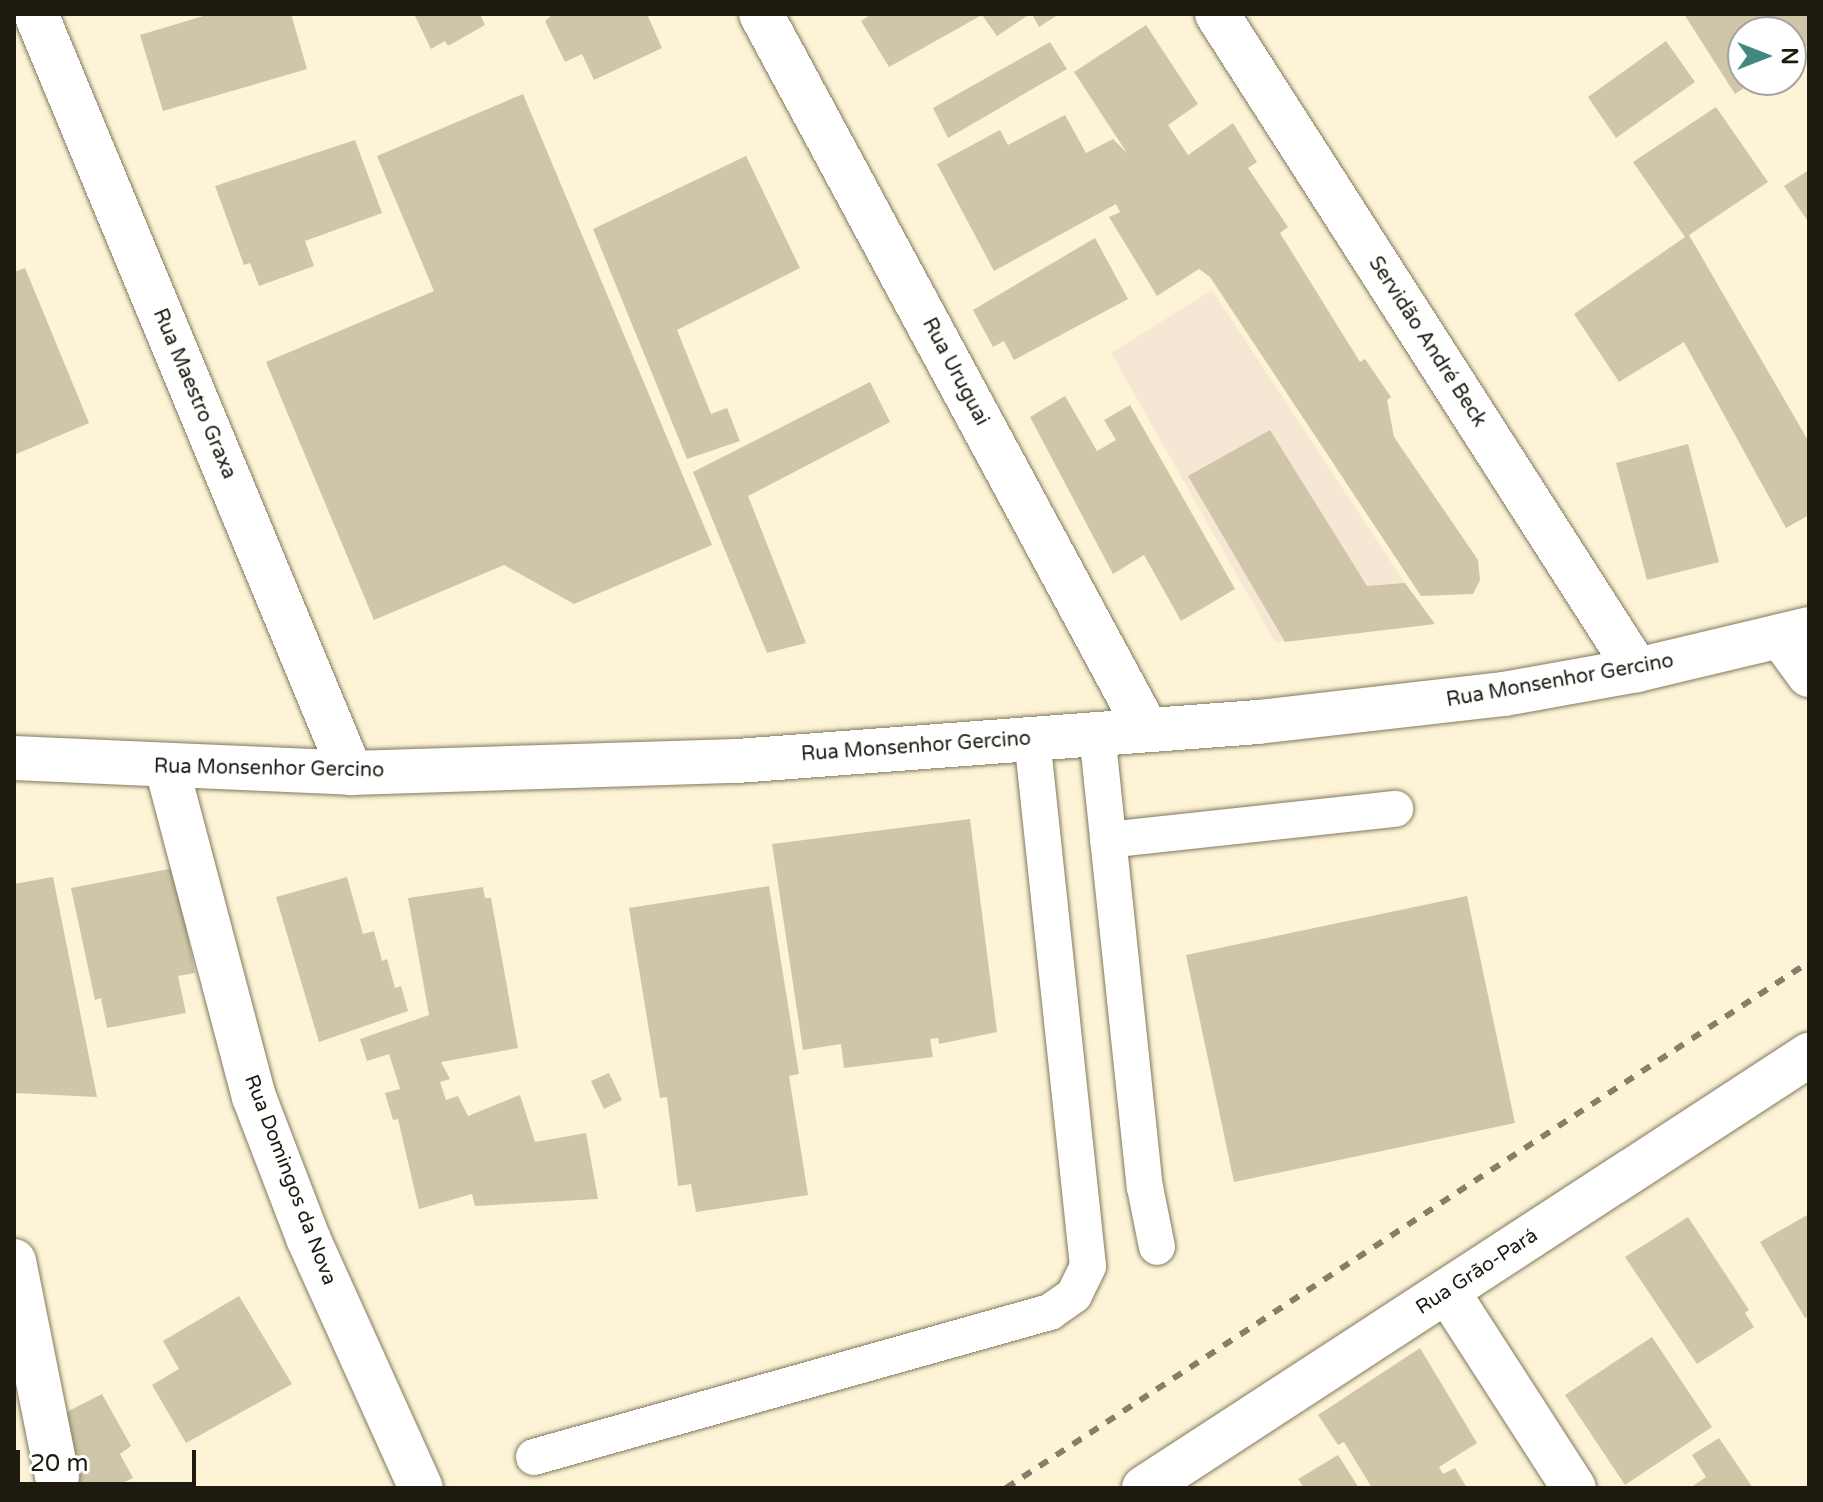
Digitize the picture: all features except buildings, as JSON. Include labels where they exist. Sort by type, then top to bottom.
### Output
[{"type":"street","name":"Rua Maestro Graxa","points":[[36,14],[351,773]]},
{"type":"street","name":"Rua Uruguai","points":[[761,14],[1147,730]]},
{"type":"street","name":"Servidão André Beck","points":[[1217,14],[1637,670]]},
{"type":"street","name":"Rua Monsenhor Gercino","points":[[14,758],[167,768],[351,773],[737,761],[1147,730],[1504,694],[1637,670],[1796,634]]},
{"type":"street","points":[[1796,634],[1809,675]]},
{"type":"street","name":"Rua Domingos da Nova","points":[[167,768],[254,1097],[308,1238],[421,1488]]},
{"type":"street","name":"Rua Grão-Pará","points":[[1144,1488],[1809,1055]]},
{"type":"street","points":[[14,1261],[57,1477]]},
{"type":"street","points":[[1447,1291],[1574,1488]]},
{"type":"lane","points":[[1097,733],[1145,1187],[1157,1247]]},
{"type":"lane","points":[[534,1457],[1050,1312],[1074,1295],[1088,1266],[1032,738]]},
{"type":"lane","points":[[1108,840],[1395,809]]},
{"type":"shaded area","points":[[1212,290],[1435,624],[1275,642],[1111,353]]},
{"type":"railway","points":[[1006,1488],[1809,962]]}]
